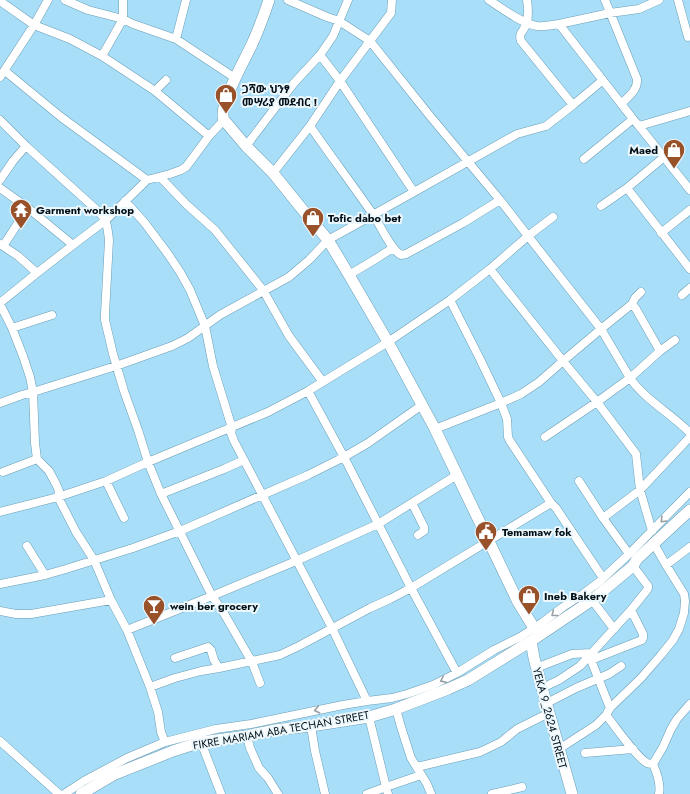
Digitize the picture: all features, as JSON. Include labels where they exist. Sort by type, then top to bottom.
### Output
[{"type":"main road","points":[[269,0],[260,27],[226,98],[222,117],[246,146],[273,173],[328,240],[388,342],[435,429],[518,602],[534,628]]},
{"type":"main road","name":"FIKRE MARIAM ABA TECHAN STREET","points":[[82,794],[113,775],[173,751],[201,742],[370,717],[429,697],[468,680],[531,641],[592,600],[633,566],[637,559],[690,510]]},
{"type":"main road","name":"YEKA 9_2624 STREET","points":[[531,641],[533,662],[544,715],[565,794]]},
{"type":"main road","name":"YEKA 9_2624 STREET","points":[[520,648],[533,662],[547,703],[572,794]]},
{"type":"street","points":[[48,0],[34,25],[2,74],[147,180]]},
{"type":"street","points":[[65,0],[88,10],[123,19],[176,39],[236,78]]},
{"type":"street","points":[[102,56],[123,19],[123,0]]},
{"type":"street","points":[[176,39],[186,0]]},
{"type":"street","points":[[288,0],[339,21],[370,41],[500,200],[601,329],[634,384],[690,433]]},
{"type":"street","points":[[246,146],[294,83],[320,55],[333,36],[348,0]]},
{"type":"street","points":[[273,173],[310,126],[340,81],[391,13],[392,0]]},
{"type":"street","points":[[489,0],[527,24],[536,26],[559,24],[610,13],[639,9],[659,0]]},
{"type":"street","points":[[527,0],[527,24],[521,33],[521,42],[572,105]]},
{"type":"street","points":[[605,0],[638,83],[636,88],[621,104]]},
{"type":"street","points":[[678,0],[688,37]]},
{"type":"street","points":[[0,1],[34,25],[70,39],[102,56],[155,91],[209,136]]},
{"type":"street","points":[[559,24],[690,190]]},
{"type":"street","points":[[320,55],[340,81],[414,192]]},
{"type":"street","points":[[155,91],[166,80]]},
{"type":"street","points":[[0,403],[116,366],[172,346],[188,338],[220,315],[289,277],[328,240],[517,134],[546,126],[603,80]]},
{"type":"street","points":[[639,126],[690,111]]},
{"type":"street","points":[[584,159],[633,119]]},
{"type":"street","points":[[0,120],[106,220],[108,240],[105,320],[116,366],[148,462],[161,494],[212,596],[222,610],[252,662],[260,683]]},
{"type":"street","points":[[165,742],[161,732],[158,712],[150,687],[127,630],[111,600],[94,560],[76,532],[58,497],[59,491],[56,484],[49,471],[37,459],[34,443],[33,392],[30,377],[12,328],[0,303],[37,272],[106,220],[147,180],[181,170],[186,167],[209,136],[224,120]]},
{"type":"street","points":[[310,126],[374,214],[393,248],[401,255],[406,254],[463,223],[500,200]]},
{"type":"street","points":[[0,180],[13,161],[26,146]]},
{"type":"street","points":[[601,206],[627,188],[664,157]]},
{"type":"street","points":[[160,176],[187,205],[215,230],[263,290],[289,336],[323,382]]},
{"type":"street","points":[[0,188],[28,208],[74,245]]},
{"type":"street","points":[[627,188],[690,269]]},
{"type":"street","points":[[125,201],[144,222],[168,254],[190,290],[205,326],[213,366],[232,428],[232,437],[332,628],[367,700]]},
{"type":"street","points":[[28,208],[2,245],[37,272]]},
{"type":"street","points":[[661,232],[690,210]]},
{"type":"street","points":[[0,512],[58,497],[106,481],[268,412],[308,391],[388,342],[450,300],[490,270],[528,236],[553,217]]},
{"type":"street","points":[[349,275],[393,248]]},
{"type":"street","points":[[490,270],[597,402],[636,454],[640,490],[652,532]]},
{"type":"street","points":[[682,295],[690,288]]},
{"type":"street","points":[[435,429],[501,403],[530,389],[632,304],[641,292]]},
{"type":"street","points":[[450,300],[501,403],[507,419],[508,436],[510,441],[603,578]]},
{"type":"street","points":[[632,304],[636,308],[660,351]]},
{"type":"street","points":[[12,328],[52,315]]},
{"type":"street","points":[[544,437],[630,378],[660,351],[675,340]]},
{"type":"street","points":[[308,391],[344,457],[411,588],[458,673]]},
{"type":"street","points":[[0,584],[45,575],[133,548],[180,531],[308,475],[344,457],[368,443],[422,405]]},
{"type":"street","points":[[603,518],[640,490],[690,437]]},
{"type":"street","points":[[2,472],[37,459]]},
{"type":"street","points":[[161,494],[244,460]]},
{"type":"street","points":[[127,630],[296,561],[378,524],[457,475]]},
{"type":"street","points":[[106,481],[124,518]]},
{"type":"street","points":[[579,481],[629,554]]},
{"type":"street","points":[[64,794],[84,781],[127,758],[165,742],[216,729],[251,724],[367,700],[392,698],[433,685],[458,673],[494,650],[534,628],[583,594],[629,554],[690,492]]},
{"type":"street","points":[[412,503],[424,527],[424,530],[418,535]]},
{"type":"street","points":[[150,687],[201,671],[252,662],[280,655],[411,588],[551,503]]},
{"type":"street","points":[[559,749],[596,725],[641,678],[672,640],[682,620],[685,601],[684,594],[654,544]]},
{"type":"street","points":[[27,546],[45,575]]},
{"type":"street","points":[[666,565],[690,547]]},
{"type":"street","points":[[542,688],[570,673],[590,657],[648,588],[647,584],[633,566]]},
{"type":"street","points":[[0,611],[16,614],[31,614],[111,600]]},
{"type":"street","points":[[592,600],[614,629]]},
{"type":"street","points":[[533,662],[572,654],[590,657],[642,640],[644,638],[643,634],[631,610]]},
{"type":"street","points":[[175,658],[208,647],[211,650],[214,660],[219,668]]},
{"type":"street","points":[[590,657],[608,712],[633,750],[648,764],[653,764]]},
{"type":"street","points":[[547,703],[576,688],[609,674],[621,666]]},
{"type":"street","points":[[653,764],[677,719],[690,704]]},
{"type":"street","points":[[396,708],[411,758],[427,784],[431,794]]},
{"type":"street","points":[[367,794],[387,791],[419,771],[480,752],[501,742],[517,729],[544,715]]},
{"type":"street","points":[[370,717],[387,791]]},
{"type":"street","points":[[311,726],[325,794]]},
{"type":"street","points":[[247,736],[250,748],[259,768],[268,778],[278,794]]},
{"type":"street","points":[[0,741],[59,794]]},
{"type":"street","points":[[201,742],[221,794]]},
{"type":"street","points":[[585,753],[633,750]]},
{"type":"street","points":[[653,764],[657,772],[660,794]]},
{"type":"street","points":[[492,794],[522,787]]},
{"type":"place","name":"ጋሻው ህንፃ መሣሪያ መደብር !","points":[[226,114]]},
{"type":"place","name":"Maed","points":[[674,170]]},
{"type":"place","name":"Garment workshop","points":[[21,230]]},
{"type":"place","name":"Tofic dabo bet","points":[[313,238]]},
{"type":"place","name":"Temamaw fok","points":[[486,552]]},
{"type":"place","name":"Ineb Bakery","points":[[529,616]]},
{"type":"place","name":"wein ber grocery","points":[[154,626]]}]
